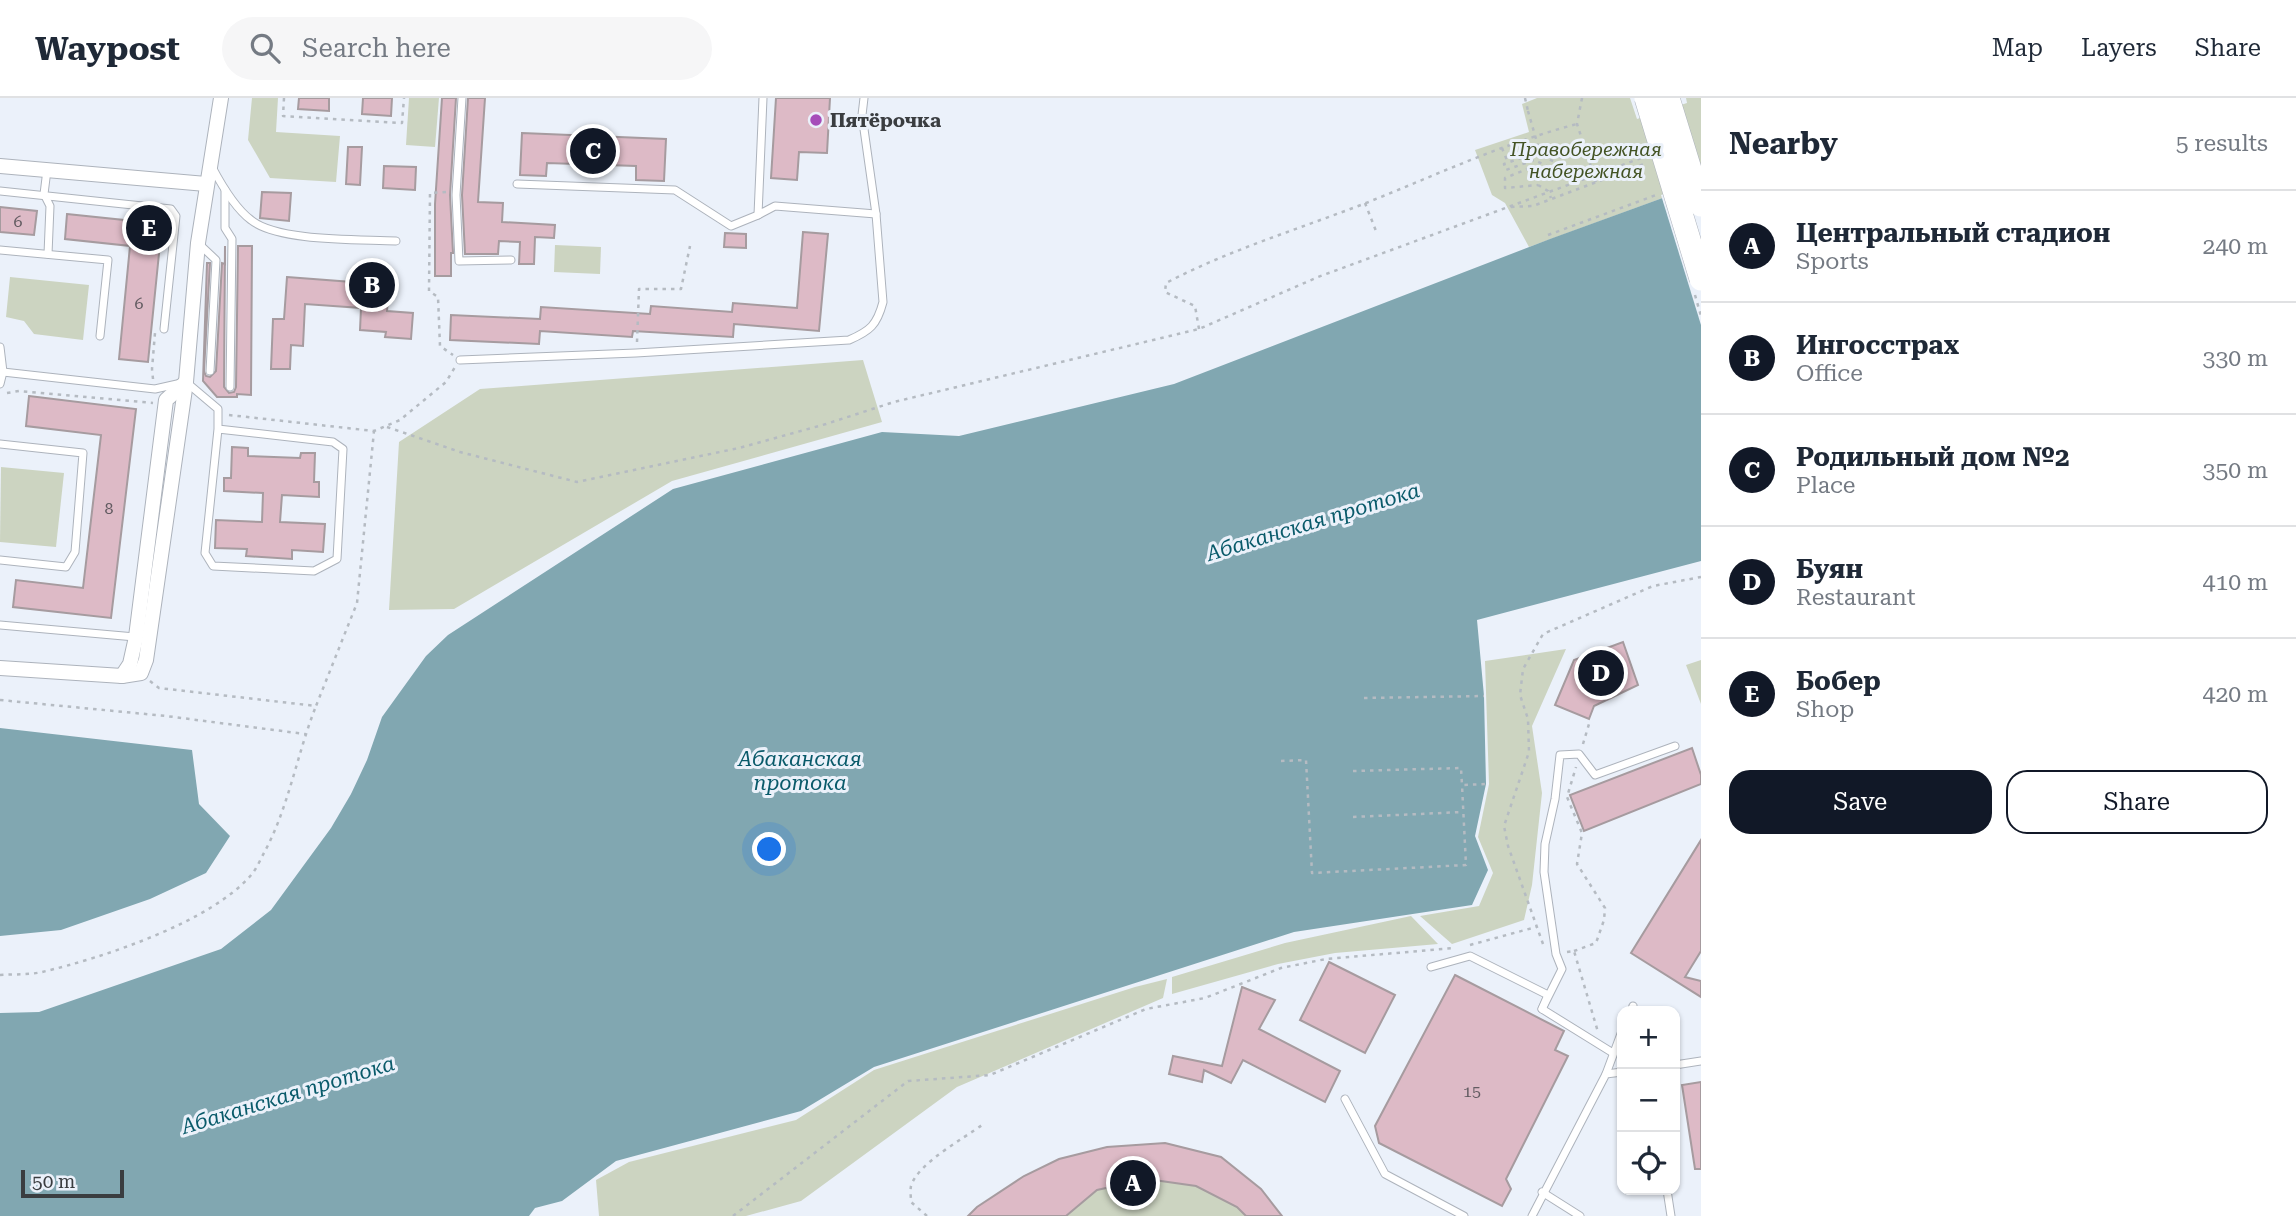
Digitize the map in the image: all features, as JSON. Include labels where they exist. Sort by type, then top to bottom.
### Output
[{"type":"highway","points":[[1646,98],[1701,279]]},
{"type":"highway","points":[[1668,98],[1701,205]]},
{"type":"street","points":[[0,668],[122,676],[141,673],[146,660],[186,382],[198,243],[206,184],[212,167],[220,98]]},
{"type":"street","points":[[0,166],[206,184]]},
{"type":"street","points":[[122,676],[130,664],[136,637],[166,400],[186,382]]},
{"type":"lane","points":[[462,98],[456,195],[459,261],[511,260]]},
{"type":"lane","points":[[758,215],[763,98]]},
{"type":"lane","points":[[460,360],[849,340],[867,333],[879,316],[883,302],[876,214],[862,115],[863,98]]},
{"type":"lane","points":[[212,167],[225,189],[251,221],[291,236],[396,241]]},
{"type":"lane","points":[[47,170],[44,194],[50,206],[48,254]]},
{"type":"lane","points":[[517,184],[675,190],[731,226],[775,206],[876,214]]},
{"type":"lane","points":[[225,189],[225,228],[232,239],[230,387]]},
{"type":"lane","points":[[0,191],[171,209],[176,216],[160,329]]},
{"type":"lane","points":[[198,243],[216,260],[210,371]]},
{"type":"lane","points":[[0,250],[108,260],[100,336]]},
{"type":"lane","points":[[0,347],[3,372],[0,384]]},
{"type":"lane","points":[[3,372],[155,388],[186,382],[218,409],[205,553],[213,566],[314,571],[337,559],[343,449],[333,442],[218,429]]},
{"type":"lane","points":[[0,444],[83,453],[75,552],[66,567],[0,560]]},
{"type":"lane","points":[[0,625],[136,637]]},
{"type":"lane","points":[[1613,1053],[1542,1009],[1563,969],[1556,954],[1544,872],[1545,844],[1555,799],[1560,755],[1579,754],[1595,775],[1675,746]]},
{"type":"lane","points":[[1431,967],[1470,956],[1548,995]]},
{"type":"lane","points":[[1532,1216],[1542,1192],[1606,1074],[1617,1043]]},
{"type":"lane","points":[[1680,1064],[1701,1061]]},
{"type":"lane","points":[[1606,1074],[1617,1073]]},
{"type":"lane","points":[[1345,1099],[1385,1174],[1464,1216]]},
{"type":"lane","points":[[1542,1192],[1580,1216]]},
{"type":"lane","points":[[1668,1195],[1671,1216]]},
{"type":"path","points":[[284,98],[283,116],[402,123],[404,98]]},
{"type":"path","points":[[1525,98],[1538,146],[1562,158],[1559,164],[1536,153],[1504,164],[1506,170],[1534,160],[1551,168],[1548,175],[1532,167],[1505,178],[1505,188],[1538,185],[1548,191],[1551,198]]},
{"type":"path","points":[[1582,98],[1577,124],[1597,182]]},
{"type":"path","points":[[1199,329],[1195,306],[1165,292],[1166,283],[1195,268],[1533,136],[1577,124]]},
{"type":"path","points":[[1502,148],[1508,163]]},
{"type":"path","points":[[387,427],[460,452],[577,482],[739,448],[894,402],[1199,329],[1318,276],[1654,154]]},
{"type":"path","points":[[1508,207],[1533,205],[1649,163]]},
{"type":"path","points":[[218,409],[230,416],[374,431],[400,420],[446,382],[460,360],[440,346],[438,297],[429,291],[430,193],[453,192]]},
{"type":"path","points":[[1548,235],[1663,193]]},
{"type":"path","points":[[1365,203],[1376,231]]},
{"type":"path","points":[[636,353],[639,289],[681,289],[690,246]]},
{"type":"path","points":[[0,394],[19,391],[154,403],[152,369],[160,329]]},
{"type":"path","points":[[0,975],[40,973],[119,949],[221,902],[253,874],[274,834],[305,734],[357,603],[374,431]]},
{"type":"path","points":[[1653,586],[1701,577]]},
{"type":"path","points":[[141,673],[159,688],[316,706]]},
{"type":"path","points":[[1364,698],[1484,696]]},
{"type":"path","points":[[0,700],[166,716],[305,734]]},
{"type":"path","points":[[1574,951],[1596,943],[1605,908],[1577,863],[1582,833],[1567,797],[1589,724]]},
{"type":"path","points":[[1282,761],[1306,760],[1312,873],[1466,865],[1461,768],[1353,771]]},
{"type":"path","points":[[1462,785],[1486,784]]},
{"type":"path","points":[[1353,817],[1463,812]]},
{"type":"path","points":[[1469,945],[1536,927]]},
{"type":"path","points":[[733,1216],[908,1082],[990,1075],[1146,1009],[1205,998],[1281,968],[1326,959],[1456,948]]},
{"type":"path","points":[[928,1216],[911,1202],[910,1187],[916,1176],[926,1164],[982,1125]]},
{"type":"green space","points":[[252,98],[278,98],[276,132],[340,136],[336,182],[270,178],[248,140]]},
{"type":"green space","points":[[409,98],[439,98],[435,147],[406,145]]},
{"type":"green space","name":"Правобережная набережная","points":[[1537,98],[1630,98],[1637,119],[1687,103],[1686,98],[1701,98],[1701,184],[1529,247],[1505,203],[1492,195],[1475,150],[1529,132],[1522,104]]},
{"type":"green space","points":[[555,245],[601,247],[600,274],[554,272]]},
{"type":"green space","points":[[10,277],[89,285],[83,340],[34,334],[24,321],[6,317]]},
{"type":"green space","points":[[863,360],[882,422],[672,481],[454,609],[389,610],[399,442],[480,389]]},
{"type":"green space","points":[[1,467],[64,473],[56,547],[0,542]]},
{"type":"green space","points":[[1566,649],[1532,726],[1542,793],[1532,885],[1524,920],[1452,944],[1420,916],[1479,906],[1493,873],[1478,837],[1489,784],[1485,661]]},
{"type":"green space","points":[[1701,660],[1701,704],[1686,665]]},
{"type":"green space","points":[[1411,916],[1438,944],[1335,953],[1278,964],[1172,994],[1172,977],[1285,943]]},
{"type":"green space","points":[[1167,979],[1163,998],[957,1087],[801,1201],[746,1216],[599,1216],[596,1180],[629,1162],[796,1120],[874,1070]]},
{"type":"green space","points":[[1165,1143],[1221,1157],[1261,1189],[1282,1216],[968,1216],[1024,1176],[1059,1159],[1107,1147]]},
{"type":"water","name":"Абаканская протока","points":[[1701,184],[1701,561],[1477,620],[1484,696],[1486,784],[1475,836],[1488,870],[1472,905],[1294,932],[874,1067],[801,1111],[616,1161],[562,1201],[535,1208],[529,1216],[0,1216],[0,1013],[39,1012],[221,949],[271,910],[331,828],[367,760],[382,717],[426,656],[448,635],[673,489],[882,432],[959,436],[1174,384],[1550,239]]},
{"type":"water","points":[[0,728],[192,750],[199,804],[230,836],[206,873],[150,899],[61,930],[0,936]]},
{"type":"pier","points":[[1701,181],[1701,325],[1661,195]]},
{"type":"building","points":[[299,98],[329,98],[329,111],[298,109]]},
{"type":"building","points":[[363,98],[392,98],[391,116],[362,114]]},
{"type":"building","points":[[442,98],[456,98],[450,195],[453,253],[451,276],[435,276],[435,204]]},
{"type":"building","points":[[468,98],[485,98],[478,202],[503,203],[502,222],[555,225],[554,238],[535,237],[534,264],[519,264],[520,242],[499,241],[498,254],[465,254],[462,195]]},
{"type":"building","points":[[776,98],[830,98],[827,153],[799,152],[797,180],[771,178]]},
{"type":"building","points":[[522,133],[666,139],[664,181],[636,180],[636,166],[547,163],[546,176],[520,175]]},
{"type":"building","points":[[348,147],[362,147],[360,185],[346,184]]},
{"type":"building","points":[[384,166],[416,167],[415,190],[383,188]]},
{"type":"building","points":[[262,192],[291,193],[289,221],[260,218]]},
{"type":"building","points":[[0,207],[37,211],[34,235],[0,232]]},
{"type":"building","points":[[67,214],[162,224],[148,362],[119,359],[130,246],[65,239]]},
{"type":"building","points":[[803,232],[828,234],[819,331],[734,324],[733,337],[633,331],[632,337],[540,331],[539,344],[450,340],[451,315],[540,319],[541,307],[650,314],[651,306],[732,312],[733,303],[797,308]]},
{"type":"building","points":[[725,233],[746,234],[746,248],[724,247]]},
{"type":"building","points":[[238,246],[252,246],[251,395],[217,397],[203,381],[207,263],[210,263],[204,371],[206,376],[210,377],[216,371],[222,263],[225,264],[224,387],[229,393],[234,392],[236,387]]},
{"type":"building","points":[[287,277],[365,283],[365,286],[389,288],[387,311],[413,313],[411,339],[385,337],[386,332],[360,330],[361,308],[305,304],[303,346],[291,345],[290,369],[271,369],[273,319],[284,319]]},
{"type":"building","points":[[29,396],[136,409],[111,618],[13,607],[16,580],[83,588],[101,435],[26,426]]},
{"type":"building","points":[[232,447],[248,448],[248,456],[300,458],[301,453],[315,453],[314,482],[319,482],[319,497],[282,495],[280,522],[325,524],[323,552],[292,550],[292,559],[246,556],[247,549],[215,548],[216,520],[262,522],[263,493],[224,491],[224,478],[231,478]]},
{"type":"building","points":[[1623,642],[1638,685],[1594,706],[1589,719],[1555,705],[1574,660]]},
{"type":"building","points":[[1692,748],[1701,775],[1701,784],[1584,831],[1570,795]]},
{"type":"building","points":[[1701,840],[1701,951],[1685,977],[1701,981],[1701,997],[1631,953]]},
{"type":"building","points":[[1329,962],[1395,995],[1365,1053],[1300,1020]]},
{"type":"building","points":[[1455,975],[1564,1031],[1555,1050],[1568,1056],[1506,1179],[1511,1189],[1502,1206],[1379,1143],[1375,1126]]},
{"type":"building","points":[[1242,987],[1275,1000],[1259,1029],[1340,1071],[1325,1102],[1243,1060],[1231,1083],[1204,1070],[1202,1082],[1169,1074],[1173,1056],[1222,1066]]},
{"type":"building","points":[[1701,1082],[1701,1169],[1695,1169],[1682,1085]]},
{"type":"building","points":[[1165,1143],[1221,1157],[1261,1189],[1282,1216],[1246,1216],[1237,1207],[1196,1186],[1147,1179],[1097,1190],[1066,1216],[968,1216],[1024,1176],[1059,1159],[1107,1147]]},
{"type":"place","name":"Пятёрочка","points":[[816,120]]},
{"type":"place","name":"Родильный дом №2","points":[[593,151]]},
{"type":"place","name":"Бобер","points":[[149,228]]},
{"type":"place","name":"Ингосстрах","points":[[372,285]]},
{"type":"place","name":"Буян","points":[[1601,673]]},
{"type":"place","name":"Центральный стадион","points":[[1133,1183]]}]
